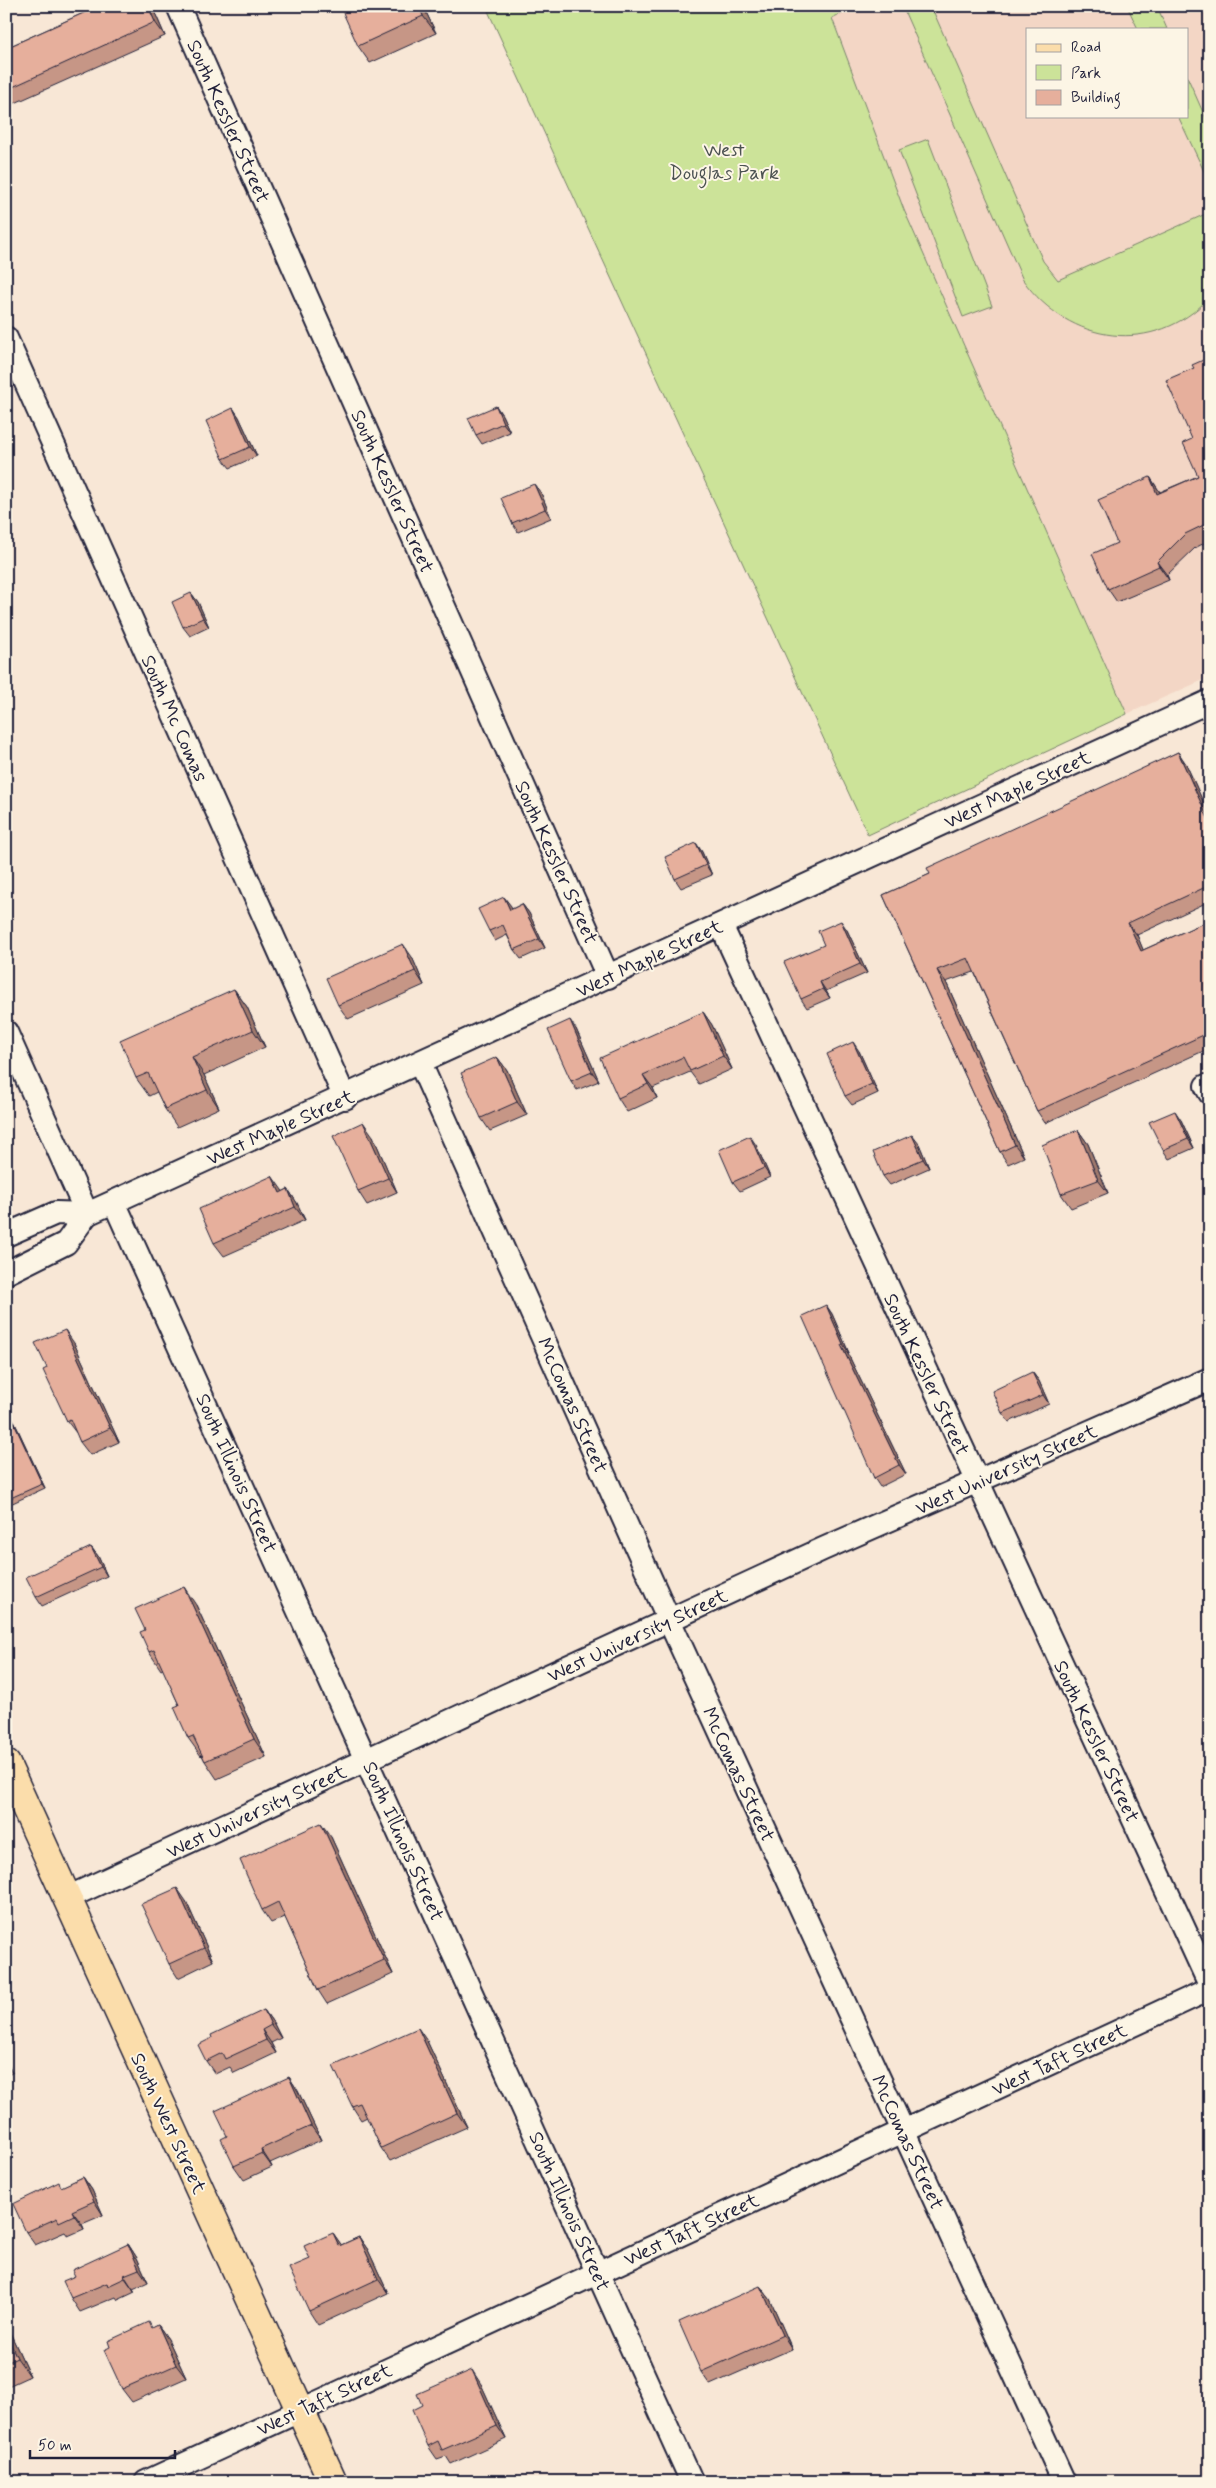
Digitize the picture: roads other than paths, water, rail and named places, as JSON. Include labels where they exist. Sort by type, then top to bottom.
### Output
[{"type":"main road","name":"South West Street","points":[[6,1764],[333,2482]]},
{"type":"street","name":"South Kessler Street","points":[[178,6],[608,977]]},
{"type":"street","name":"South Mc Comas","points":[[6,338],[345,1098]]},
{"type":"street","name":"West Maple Street","points":[[6,1235],[56,1213],[87,1214],[345,1098],[1210,701]]},
{"type":"street","name":"South Kessler Street","points":[[721,925],[1210,1987]]},
{"type":"street","points":[[6,1032],[87,1214],[66,1243],[6,1273]]},
{"type":"street","name":"McComas Street","points":[[420,1063],[669,1620],[1064,2482]]},
{"type":"street","name":"South Illinois Street","points":[[114,1202],[692,2482]]},
{"type":"street","name":"West University Street","points":[[67,1898],[824,1549],[1210,1379]]},
{"type":"street","name":"West Taft Street","points":[[146,2482],[1210,1987]]},
{"type":"park label","name":"West Douglas Park","points":[[724,160]]}]
